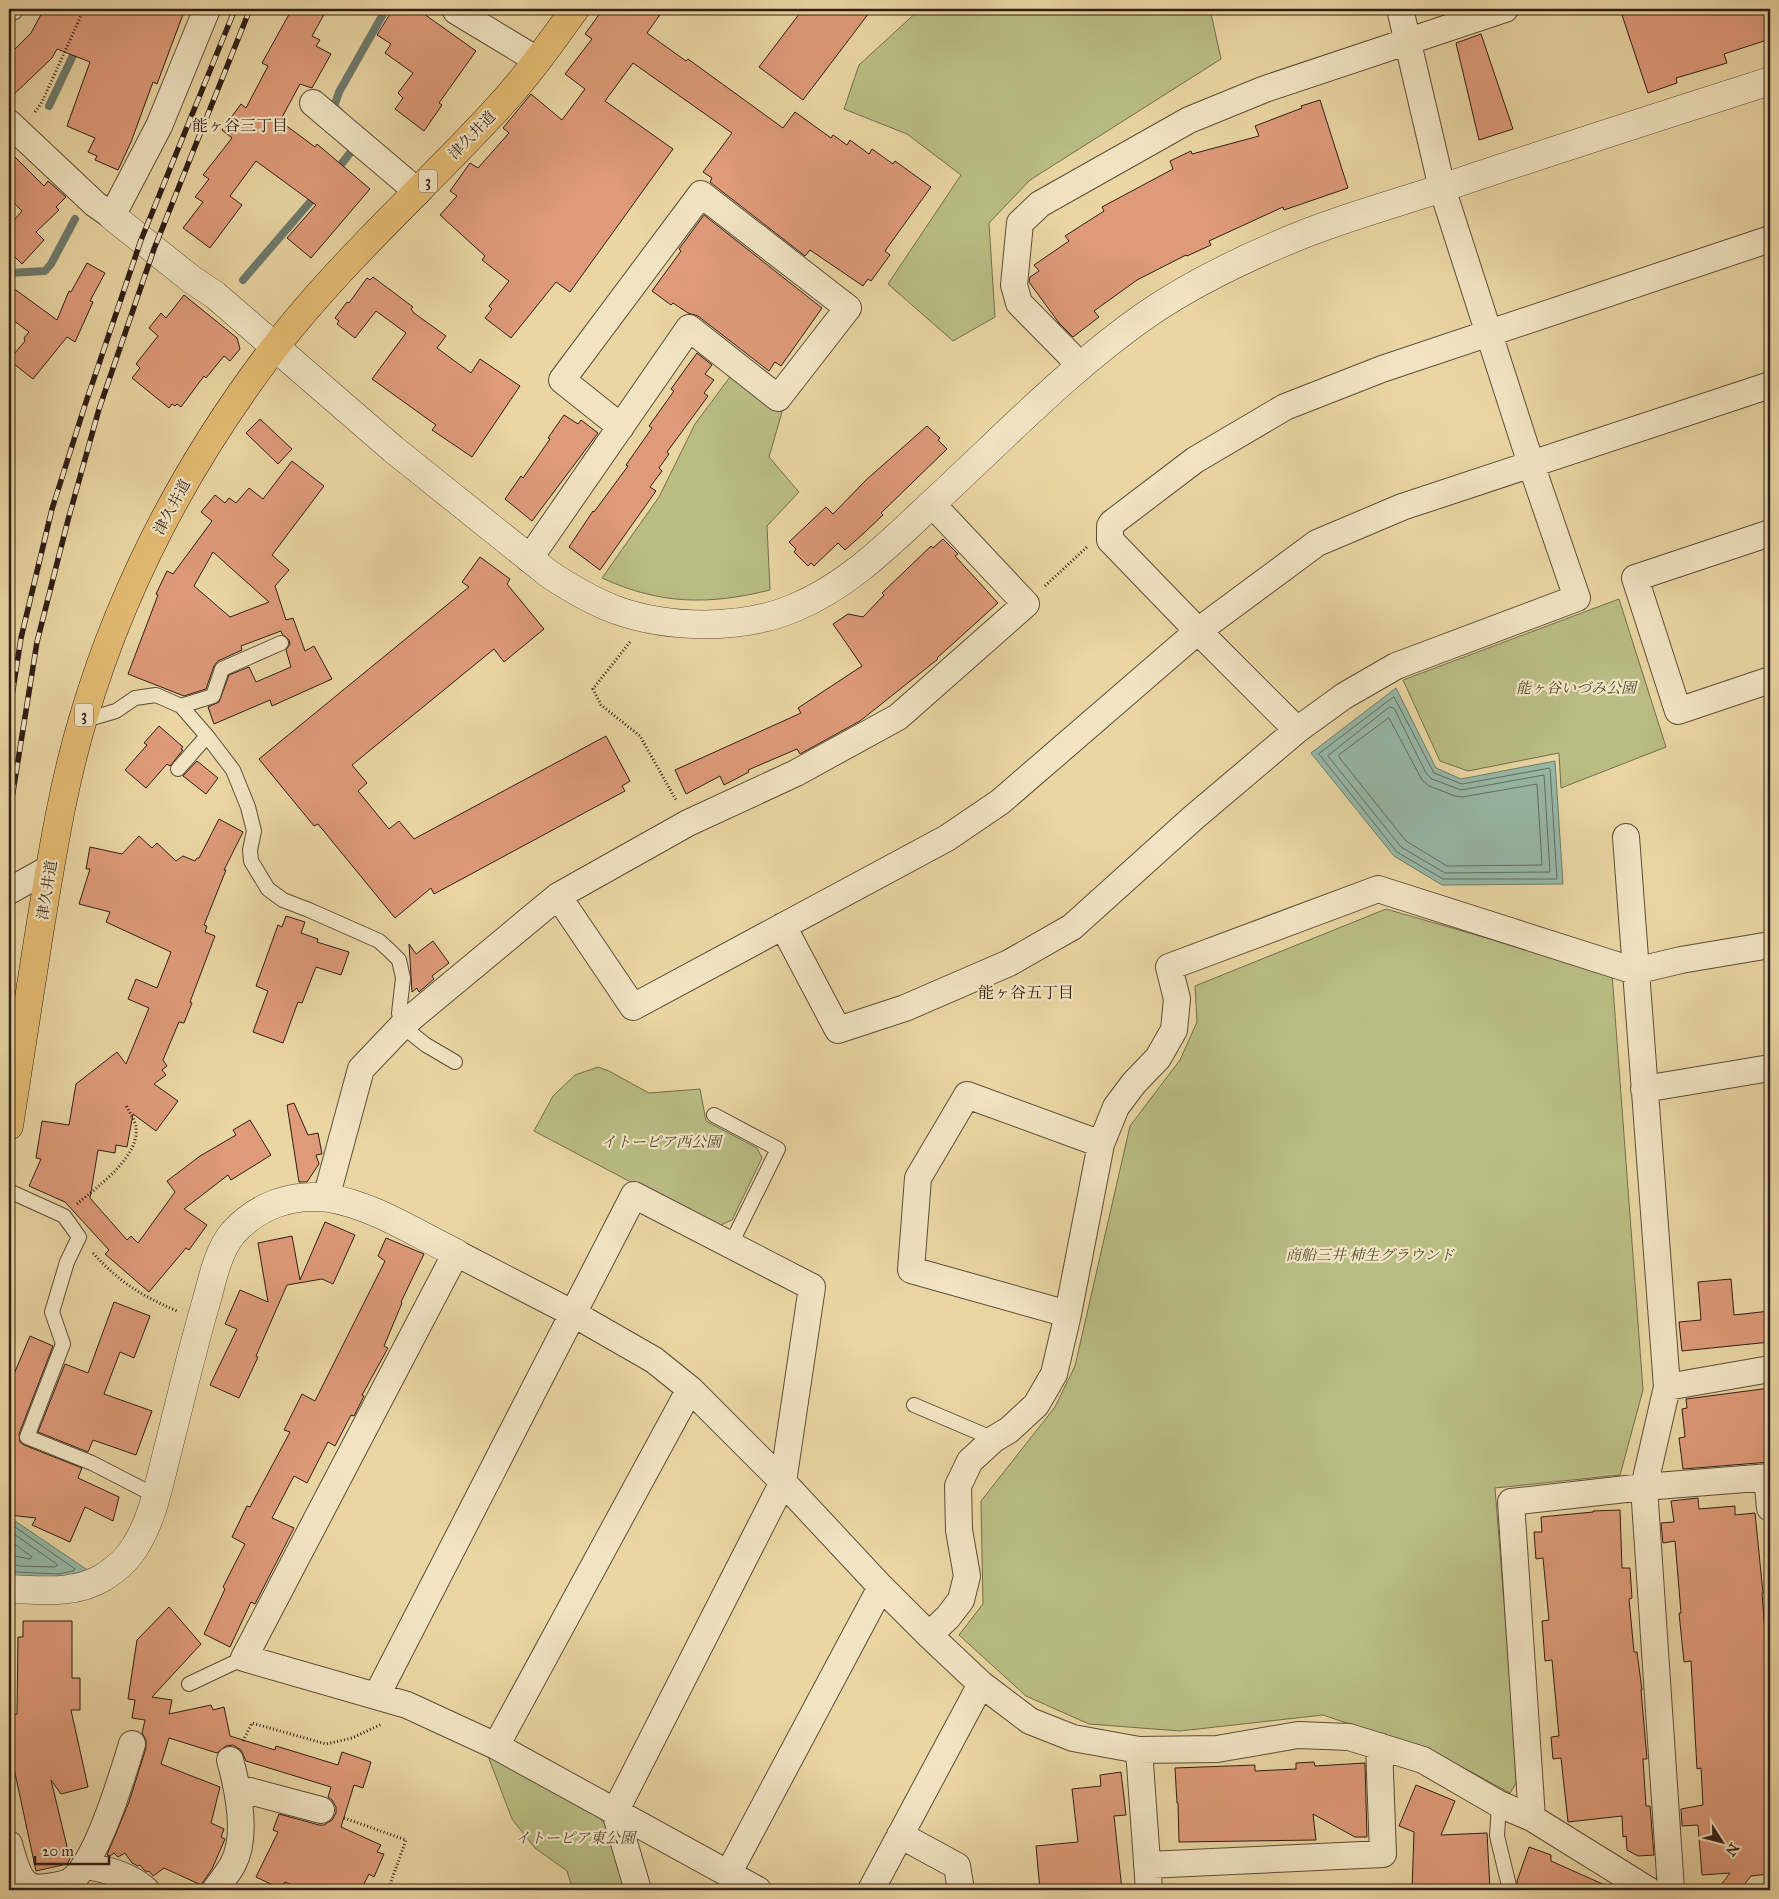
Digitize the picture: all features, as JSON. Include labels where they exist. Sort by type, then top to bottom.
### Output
[{"type":"main road","name":"津久井道","points":[[9,1126],[50,868],[64,793],[82,721],[102,659],[127,596],[165,520],[194,465],[227,413],[275,347],[334,278],[498,108],[575,9]]},
{"type":"street","points":[[112,216],[159,126],[207,9]]},
{"type":"street","points":[[783,926],[838,1030],[905,1008],[1008,963],[1072,927],[1193,818],[1297,730],[1344,696],[1396,666],[1577,598],[1531,464],[1442,188],[1400,9]]},
{"type":"street","points":[[1080,365],[1019,303],[1014,285],[1020,223],[1040,204],[1189,120],[1265,89],[1407,40],[1505,9]]},
{"type":"street","points":[[456,11],[537,60]]},
{"type":"street","points":[[15,129],[95,204],[191,279],[215,295],[393,449],[529,558],[575,591],[618,610],[649,618],[704,625],[750,621],[793,609],[836,586],[879,554],[1080,365],[1147,314],[1210,276],[1295,237],[1770,81]]},
{"type":"street","points":[[313,103],[418,192]]},
{"type":"street","points":[[529,558],[621,427],[689,328],[778,398],[848,308],[701,194],[562,380],[621,427]]},
{"type":"street","points":[[1297,730],[1110,540],[1110,526],[1112,523],[1195,460],[1285,407],[1382,369],[1770,239]]},
{"type":"street","points":[[558,896],[633,1006],[947,838],[1000,802],[1198,631],[1317,543],[1402,507],[1770,385]]},
{"type":"street","points":[[326,1198],[361,1069],[402,1026],[558,896],[688,823],[796,773],[898,717],[1026,604],[932,504]]},
{"type":"street","points":[[1770,533],[1635,578],[1678,711],[1770,680]]},
{"type":"street","points":[[1626,837],[1634,971],[1667,1388],[1644,1488],[1671,1890]]},
{"type":"street","points":[[9,891],[50,868]]},
{"type":"street","points":[[929,1635],[961,1600],[967,1576],[959,1530],[958,1486],[970,1461],[994,1439],[1009,1430],[1036,1405],[1054,1374],[1068,1314],[1101,1144],[1116,1107],[1134,1083],[1158,1058],[1174,1030],[1176,999],[1168,967],[1378,889],[1634,971],[1681,960],[1770,945]]},
{"type":"street","points":[[1644,1089],[1770,1068]]},
{"type":"street","points":[[1068,1314],[911,1270],[918,1178],[967,1094],[1101,1144]]},
{"type":"street","points":[[376,1695],[634,1194],[812,1288],[783,1482],[615,1812],[638,1890]]},
{"type":"street","points":[[9,1589],[63,1591],[85,1586],[104,1576],[122,1563],[136,1546],[146,1527],[156,1496],[202,1316],[220,1254],[233,1234],[262,1208],[280,1201],[301,1197],[326,1198],[347,1202],[377,1214],[456,1253],[572,1313],[654,1360],[690,1390],[783,1482],[881,1587],[929,1635],[981,1684],[1030,1721],[1072,1738],[1139,1750],[1217,1749],[1298,1734],[1349,1737],[1423,1760],[1499,1804],[1532,1818],[1648,1890]]},
{"type":"street","points":[[456,1253],[244,1658],[407,1705],[496,1746],[758,1890]]},
{"type":"street","points":[[1667,1388],[1770,1369]]},
{"type":"street","points":[[496,1746],[690,1390]]},
{"type":"street","points":[[1532,1818],[1511,1502],[1769,1477],[1770,1508]]},
{"type":"street","points":[[728,1874],[881,1587]]},
{"type":"street","points":[[871,1890],[981,1684]]},
{"type":"street","points":[[9,1844],[18,1876],[28,1886],[41,1888],[68,1882],[85,1866],[118,1792],[132,1744]]},
{"type":"street","points":[[1139,1750],[1148,1878],[1383,1854],[1379,1746]]},
{"type":"street","points":[[215,1890],[234,1863],[240,1840],[238,1788],[230,1760]]},
{"type":"street","points":[[238,1788],[322,1810]]},
{"type":"street","points":[[900,1835],[957,1866],[961,1890]]},
{"type":"street","points":[[85,1866],[109,1870],[138,1883],[146,1890]]},
{"type":"lane","points":[[181,706],[213,696],[222,669],[281,643]]},
{"type":"lane","points":[[82,721],[116,711],[135,698],[156,696],[181,706],[208,736],[233,770],[248,807],[254,831],[250,850],[251,861],[268,889],[283,900],[379,941],[389,950],[399,960],[403,978],[399,1013],[402,1026],[426,1046],[455,1062]]},
{"type":"lane","points":[[178,769],[208,736]]},
{"type":"lane","points":[[714,1115],[778,1149],[731,1244]]},
{"type":"lane","points":[[9,1191],[64,1216],[80,1237],[67,1262],[52,1312],[63,1344],[27,1437],[92,1463],[156,1496]]},
{"type":"lane","points":[[914,1405],[994,1439]]},
{"type":"lane","points":[[189,1684],[244,1658]]},
{"type":"lane","points":[[1499,1804],[1497,1836],[1510,1890]]},
{"type":"path","points":[[15,129],[42,102],[84,9]]},
{"type":"path","points":[[1026,604],[1082,551]]},
{"type":"path","points":[[649,618],[593,689],[601,705],[640,736],[688,823]]},
{"type":"path","points":[[64,1216],[114,1172],[128,1156],[135,1141],[136,1126],[126,1105]]},
{"type":"path","points":[[80,1237],[102,1263],[124,1284],[152,1300],[173,1309],[202,1316]]},
{"type":"path","points":[[230,1760],[252,1723],[326,1744],[352,1738],[383,1724],[407,1705]]},
{"type":"path","points":[[322,1810],[406,1840],[388,1890]]},
{"type":"green space","points":[[920,9],[1210,9],[1221,59],[1030,180],[989,223],[995,317],[953,341],[888,284],[961,175],[907,134],[844,109],[859,65]]},
{"type":"green space","points":[[730,377],[782,412],[769,457],[799,492],[767,526],[770,590],[726,598],[685,600],[645,593],[602,578],[659,497],[695,424]]},
{"type":"green space","name":"能ヶ谷いづみ公園","points":[[1619,599],[1666,747],[1561,788],[1559,753],[1468,771],[1440,761],[1403,680]]},
{"type":"green space","name":"商船三井 柿生グラウンド","points":[[1386,909],[1612,974],[1643,1390],[1620,1475],[1495,1488],[1518,1780],[1510,1793],[1438,1754],[1323,1715],[1180,1731],[1089,1724],[1026,1696],[959,1635],[983,1604],[981,1501],[1055,1407],[1075,1366],[1130,1126],[1180,1060],[1197,1022],[1195,986]]},
{"type":"green space","name":"イトーピア西公園","points":[[598,1067],[649,1093],[700,1089],[706,1121],[757,1148],[762,1158],[732,1220],[716,1227],[534,1131],[553,1096],[575,1075]]},
{"type":"green space","name":"イトーピア東公園","points":[[488,1756],[595,1813],[607,1826],[626,1890],[573,1890],[567,1871],[535,1848],[512,1819]]},
{"type":"water","points":[[1396,688],[1436,768],[1461,779],[1555,761],[1563,884],[1442,885],[1394,856],[1311,753]]},
{"type":"water","points":[[12,1519],[89,1571],[58,1579],[13,1577],[9,1572],[9,1543]]},
{"type":"building","points":[[44,9],[185,9],[157,84],[153,82],[131,142],[118,170],[95,160],[97,156],[88,152],[95,138],[67,126],[90,62],[57,49],[52,58],[9,99],[9,55],[31,33]]},
{"type":"building","points":[[292,9],[327,9],[312,36],[320,40],[316,46],[331,54],[312,88],[300,84],[280,121],[315,147],[317,144],[370,189],[311,258],[287,238],[316,205],[256,161],[230,196],[242,205],[210,248],[183,228],[203,202],[195,197],[209,179],[203,175],[232,138],[222,130],[241,104],[246,108],[268,66],[262,63]]},
{"type":"building","points":[[393,9],[417,9],[476,51],[439,103],[442,105],[424,131],[395,109],[403,98],[398,93],[413,73],[385,53],[391,44],[377,35]]},
{"type":"building","points":[[603,9],[664,9],[647,33],[686,61],[688,59],[783,128],[795,112],[831,138],[833,135],[847,145],[850,140],[869,154],[872,149],[893,164],[895,161],[931,187],[885,251],[890,255],[871,281],[868,279],[863,286],[810,250],[805,256],[710,182],[712,178],[703,172],[732,133],[633,63],[605,101],[673,149],[570,292],[556,282],[511,338],[485,318],[492,309],[489,306],[509,281],[482,260],[485,256],[440,215],[457,196],[450,191],[470,163],[478,168],[509,133],[503,128],[531,94],[562,120],[585,89],[565,74],[592,39],[585,34]]},
{"type":"building","points":[[803,9],[872,9],[803,100],[759,67]]},
{"type":"building","points":[[1620,9],[1766,9],[1770,21],[1770,39],[1724,54],[1727,63],[1676,78],[1677,83],[1648,93]]},
{"type":"building","points":[[1481,34],[1513,129],[1479,140],[1456,43]]},
{"type":"building","points":[[1320,100],[1348,188],[1284,210],[1283,207],[1209,241],[1211,245],[1186,255],[1137,280],[1094,311],[1099,317],[1073,337],[1059,323],[1029,282],[1030,277],[1039,271],[1034,265],[1069,241],[1065,236],[1104,211],[1102,207],[1173,169],[1170,161],[1191,151],[1192,154],[1259,136],[1255,126]]},
{"type":"building","points":[[9,151],[44,186],[48,181],[66,197],[56,207],[59,210],[36,232],[44,240],[22,264],[9,251],[9,226],[22,211],[9,198]]},
{"type":"building","points":[[704,215],[822,308],[781,366],[775,362],[769,371],[698,316],[688,313],[673,303],[671,305],[652,291]]},
{"type":"building","points":[[87,263],[105,273],[90,301],[93,302],[75,342],[67,337],[33,379],[9,360],[25,341],[24,338],[29,332],[9,317],[9,285],[57,320],[69,291],[71,292]]},
{"type":"building","points":[[373,277],[413,307],[411,309],[414,313],[446,336],[437,348],[471,373],[480,359],[520,386],[472,457],[432,430],[436,425],[372,379],[406,333],[376,311],[355,338],[337,324],[339,321],[335,318],[347,302],[349,303],[367,278],[370,280]]},
{"type":"building","points":[[184,295],[237,338],[240,349],[230,361],[224,356],[206,378],[204,376],[181,407],[177,404],[175,406],[172,404],[169,408],[132,378],[140,368],[136,364],[158,336],[149,328],[161,313],[166,318]]},
{"type":"building","points":[[697,353],[712,365],[705,374],[714,380],[704,393],[708,396],[667,452],[669,454],[659,468],[662,471],[650,487],[656,491],[600,570],[569,547],[593,511],[628,466],[626,465],[652,428],[649,426],[674,391],[671,389]]},
{"type":"building","points":[[564,415],[578,424],[581,420],[598,433],[532,521],[505,499],[521,476],[523,478]]},
{"type":"building","points":[[260,419],[292,449],[278,464],[246,433]]},
{"type":"building","points":[[927,426],[940,438],[938,440],[947,449],[881,513],[883,515],[845,550],[838,543],[814,566],[811,563],[808,566],[794,552],[796,549],[789,542],[826,507],[833,514],[866,480]]},
{"type":"building","points":[[292,461],[324,486],[272,555],[289,570],[275,586],[286,620],[293,618],[305,651],[314,646],[332,679],[272,706],[270,700],[214,724],[208,707],[219,702],[229,675],[249,667],[256,682],[291,667],[286,650],[290,644],[289,640],[281,631],[241,646],[242,650],[218,661],[214,666],[206,689],[184,696],[128,674],[158,595],[156,594],[167,571],[173,574],[212,521],[201,512],[215,495],[225,503],[229,498],[236,503],[249,488],[263,499]],"holes":[[[213,552],[269,602],[230,617],[194,586]]]},
{"type":"building","points":[[943,539],[958,554],[955,556],[998,603],[938,659],[860,721],[800,754],[797,749],[748,770],[749,772],[724,785],[720,776],[686,794],[675,770],[801,713],[798,708],[862,666],[833,624],[848,614],[863,617],[884,595],[882,593],[931,546],[933,548]]},
{"type":"building","points":[[480,557],[510,579],[507,584],[544,629],[504,662],[494,649],[352,765],[367,783],[358,791],[389,829],[399,821],[414,839],[606,736],[630,781],[622,786],[625,791],[434,894],[431,888],[395,918],[318,824],[314,826],[259,759],[469,587],[462,582]]},
{"type":"building","points":[[159,726],[183,747],[181,749],[183,750],[170,766],[167,764],[146,788],[125,770],[147,745],[144,743]]},
{"type":"building","points":[[197,761],[218,778],[206,794],[183,776]]},
{"type":"building","points":[[219,819],[243,832],[224,870],[226,870],[204,925],[207,926],[205,932],[215,936],[190,1002],[192,1003],[184,1023],[179,1022],[163,1060],[167,1066],[162,1070],[166,1075],[154,1084],[178,1101],[156,1131],[133,1114],[127,1147],[116,1145],[115,1153],[98,1150],[90,1198],[127,1240],[131,1236],[138,1243],[175,1192],[167,1181],[200,1156],[236,1135],[233,1130],[250,1120],[271,1155],[231,1180],[228,1175],[184,1209],[207,1225],[189,1250],[186,1248],[149,1292],[105,1254],[109,1250],[65,1202],[29,1186],[41,1159],[36,1158],[42,1121],[69,1125],[76,1084],[117,1052],[126,1064],[149,1008],[128,999],[136,979],[157,988],[171,952],[106,922],[110,912],[79,904],[90,869],[86,869],[90,847],[122,854],[139,836],[152,848],[157,843],[176,861],[183,856],[195,861],[199,858]]},
{"type":"building","points":[[286,916],[305,922],[301,933],[318,939],[317,942],[349,952],[341,975],[316,967],[302,1003],[298,1002],[283,1043],[253,1032],[268,991],[256,986],[278,925],[282,927]]},
{"type":"building","points":[[433,941],[449,963],[432,976],[434,979],[419,992],[417,988],[412,992],[409,944],[416,954]]},
{"type":"building","points":[[294,1103],[308,1135],[318,1133],[322,1154],[316,1155],[319,1164],[307,1182],[299,1182],[287,1105]]},
{"type":"building","points":[[325,1222],[355,1235],[333,1284],[322,1279],[287,1285],[239,1398],[210,1385],[237,1329],[225,1324],[240,1290],[268,1302],[258,1243],[292,1236],[300,1280]]},
{"type":"building","points":[[386,1238],[424,1254],[401,1302],[384,1346],[388,1348],[362,1395],[364,1396],[354,1416],[351,1415],[335,1446],[328,1442],[307,1483],[294,1476],[272,1518],[294,1528],[255,1604],[251,1602],[230,1647],[204,1634],[225,1589],[223,1587],[245,1544],[232,1537],[247,1506],[250,1507],[290,1432],[284,1430],[302,1394],[315,1401],[385,1261],[378,1256]]},
{"type":"building","points":[[1731,1279],[1734,1315],[1770,1311],[1770,1342],[1682,1351],[1679,1322],[1701,1320],[1698,1282]]},
{"type":"building","points":[[114,1302],[150,1316],[134,1358],[120,1352],[104,1394],[152,1411],[136,1455],[93,1440],[88,1452],[38,1432],[65,1364],[88,1373]]},
{"type":"building","points":[[30,1336],[53,1346],[19,1434],[20,1442],[82,1468],[78,1478],[119,1497],[113,1521],[85,1507],[70,1542],[32,1525],[36,1518],[9,1515],[9,1371],[14,1374]]},
{"type":"building","points":[[1770,1388],[1770,1462],[1683,1469],[1679,1438],[1685,1437],[1682,1409],[1687,1408],[1686,1399]]},
{"type":"building","points":[[1698,1498],[1699,1509],[1735,1506],[1735,1515],[1755,1513],[1766,1644],[1770,1644],[1770,1827],[1766,1827],[1769,1874],[1751,1876],[1740,1890],[1717,1890],[1730,1873],[1702,1875],[1698,1825],[1682,1826],[1681,1809],[1703,1805],[1701,1768],[1697,1769],[1691,1661],[1684,1662],[1675,1541],[1663,1543],[1661,1523],[1674,1522],[1671,1501]]},
{"type":"building","points":[[1620,1510],[1622,1568],[1630,1568],[1632,1598],[1629,1599],[1634,1652],[1637,1652],[1642,1690],[1647,1759],[1643,1759],[1646,1806],[1650,1806],[1654,1855],[1638,1856],[1627,1850],[1626,1836],[1623,1837],[1622,1816],[1568,1822],[1561,1758],[1553,1759],[1551,1737],[1559,1736],[1552,1660],[1545,1661],[1542,1621],[1549,1620],[1543,1558],[1536,1559],[1534,1532],[1542,1532],[1541,1517]]},
{"type":"building","points":[[169,1607],[201,1644],[152,1697],[172,1700],[169,1714],[211,1705],[213,1710],[224,1707],[230,1736],[275,1750],[276,1746],[338,1765],[342,1752],[371,1762],[363,1788],[354,1785],[341,1827],[381,1845],[377,1852],[384,1854],[374,1877],[369,1874],[361,1890],[304,1890],[285,1882],[281,1889],[256,1877],[278,1832],[273,1830],[279,1814],[324,1825],[332,1820],[336,1813],[336,1807],[328,1797],[331,1787],[246,1761],[241,1750],[233,1745],[226,1746],[217,1753],[169,1738],[161,1764],[220,1787],[211,1823],[224,1829],[221,1837],[225,1839],[212,1869],[201,1885],[164,1868],[153,1876],[140,1865],[132,1863],[125,1853],[118,1857],[114,1853],[110,1856],[107,1855],[129,1802],[146,1748],[146,1740],[142,1733],[145,1720],[132,1718],[135,1700],[128,1699],[137,1640]]},
{"type":"building","points":[[23,1621],[72,1621],[72,1678],[80,1678],[80,1710],[71,1710],[88,1787],[61,1794],[51,1780],[70,1859],[67,1864],[36,1871],[9,1745],[9,1715],[17,1714],[18,1637],[23,1637]]},
{"type":"building","points":[[1314,1762],[1315,1766],[1365,1763],[1367,1837],[1355,1837],[1313,1814],[1316,1840],[1179,1842],[1175,1768],[1255,1765],[1255,1771],[1296,1769],[1296,1763]]},
{"type":"building","points":[[1121,1772],[1126,1815],[1114,1816],[1122,1890],[1040,1890],[1036,1846],[1078,1842],[1072,1789],[1101,1786],[1100,1775]]},
{"type":"building","points":[[1416,1785],[1455,1801],[1441,1835],[1487,1833],[1490,1890],[1412,1890],[1414,1832],[1399,1826]]},
{"type":"building","points":[[1529,1847],[1551,1855],[1551,1861],[1616,1890],[1519,1890],[1517,1881]]},
{"type":"waterway","points":[[339,111],[334,107],[339,92],[386,9]]},
{"type":"waterway","points":[[49,106],[77,47]]},
{"type":"waterway","points":[[336,171],[350,153]]},
{"type":"waterway","points":[[243,280],[317,194]]},
{"type":"waterway","points":[[9,273],[45,271],[51,264],[75,219]]},
{"type":"railway","points":[[9,715],[21,638],[52,509],[85,405],[141,240],[235,9]]},
{"type":"railway","points":[[9,817],[37,642],[99,409],[154,249],[250,9]]},
{"type":"district","name":"能ヶ谷三丁目","points":[[240,125]]},
{"type":"district","name":"能ヶ谷五丁目","points":[[1026,992]]}]
